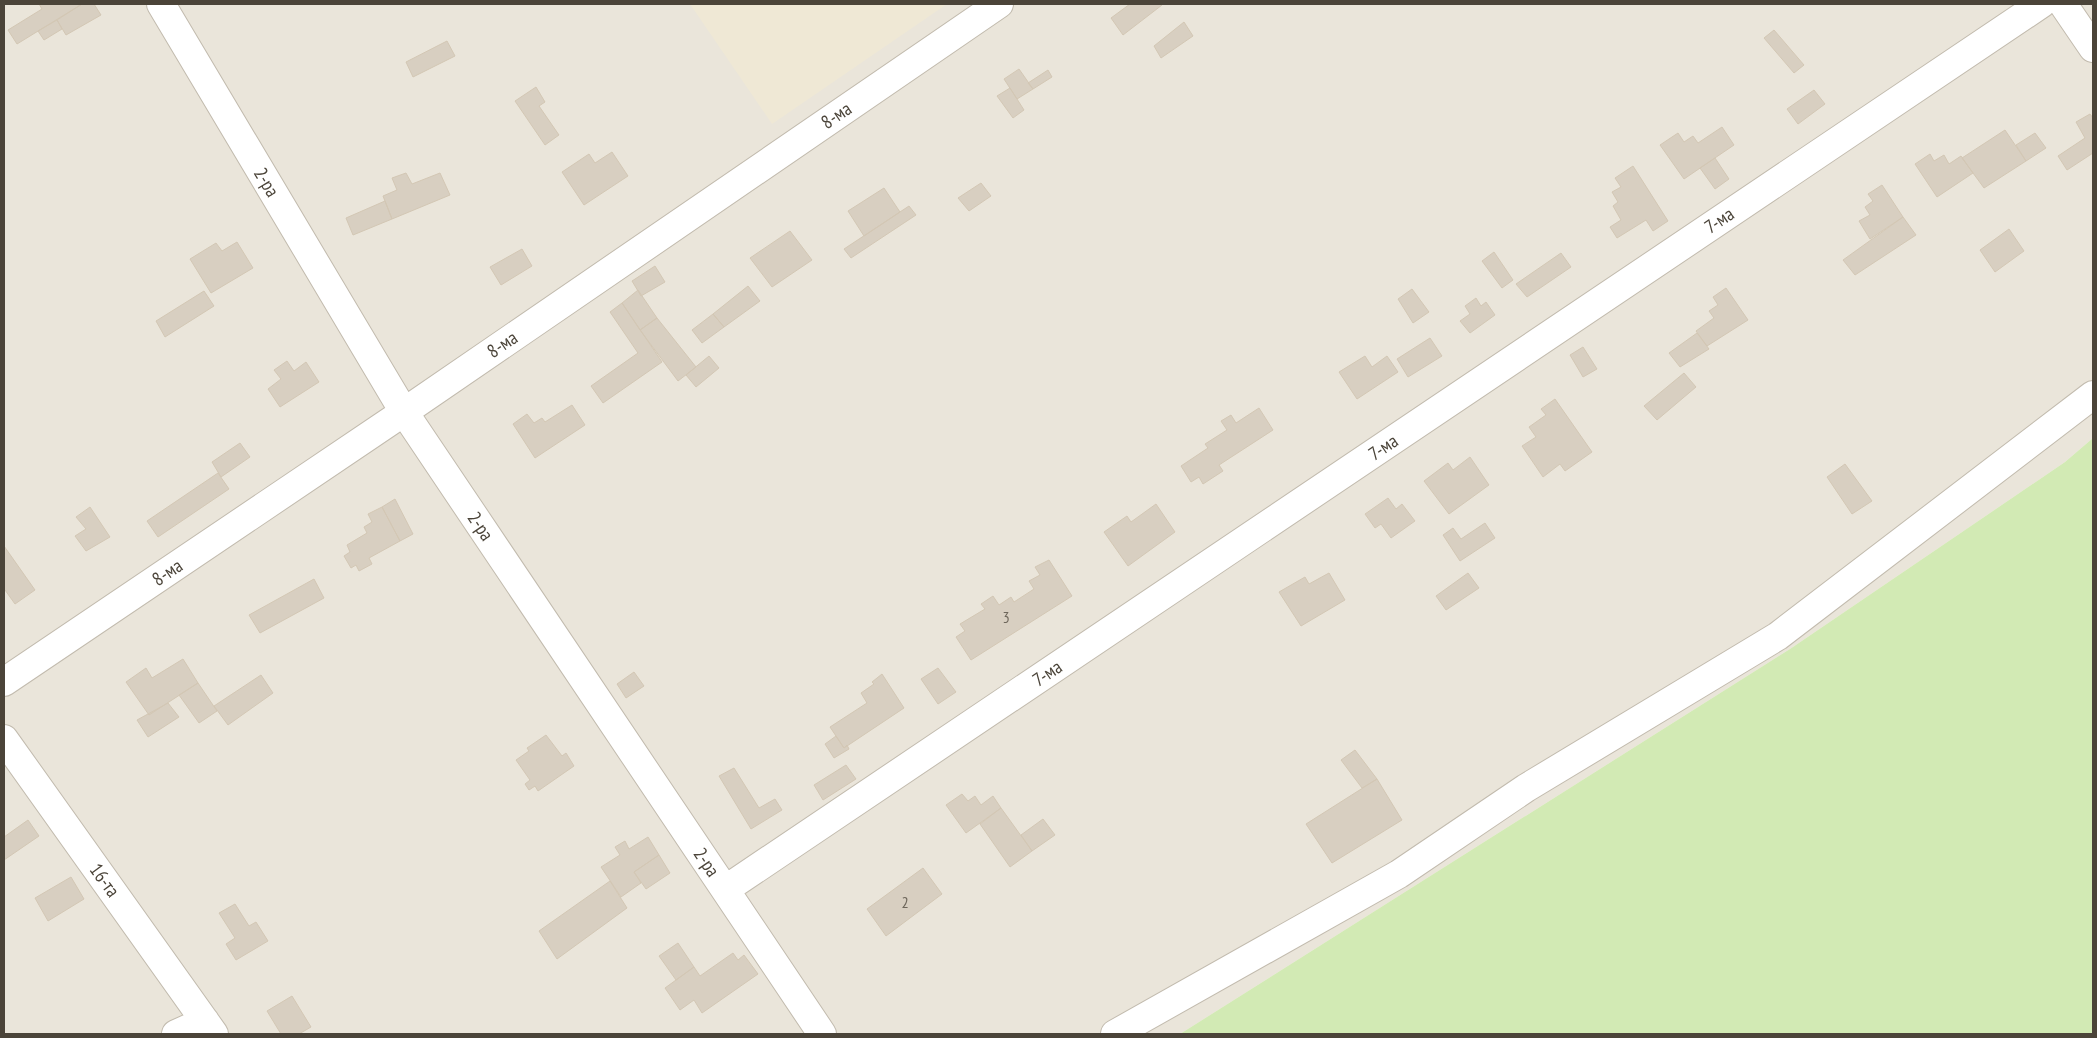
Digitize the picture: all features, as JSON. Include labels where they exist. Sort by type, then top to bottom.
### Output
[{"type":"street","name":"2-ра","points":[[161,4],[404,412],[822,1034]]},
{"type":"street","name":"8-ма","points":[[4,682],[404,412],[999,4]]},
{"type":"street","name":"7-ма","points":[[726,890],[2041,4]]},
{"type":"street","points":[[2063,4],[2093,48]]},
{"type":"street","points":[[1116,1034],[1399,874],[1526,788],[1778,636],[2093,395]]},
{"type":"street","name":"16-та","points":[[4,739],[210,1028],[176,1034]]},
{"type":"shaded area","points":[[4,4],[2093,4],[2093,438],[2065,462],[1790,649],[1180,1034],[4,1034]]},
{"type":"shaded area","points":[[690,4],[947,4],[772,124]]},
{"type":"green space","points":[[2093,438],[2093,1034],[1180,1034],[1790,649],[2065,462]]},
{"type":"building","points":[[39,4],[82,4],[17,44],[8,30],[42,9]]},
{"type":"building","points":[[82,4],[94,4],[101,15],[66,35],[57,20]]},
{"type":"building","points":[[1130,4],[1162,5],[1123,35],[1111,18]]},
{"type":"building","points":[[57,20],[62,29],[44,40],[38,31]]},
{"type":"building","points":[[1184,22],[1193,36],[1161,58],[1154,46]]},
{"type":"building","points":[[1774,30],[1804,65],[1794,73],[1764,38]]},
{"type":"building","points":[[447,41],[455,56],[413,77],[406,62]]},
{"type":"building","points":[[1019,69],[1033,89],[1017,99],[1004,79]]},
{"type":"building","points":[[1048,70],[1052,77],[1033,89],[1028,83]]},
{"type":"building","points":[[536,87],[545,102],[539,106],[559,135],[545,145],[515,101]]},
{"type":"building","points":[[1010,88],[1024,110],[1013,118],[997,96]]},
{"type":"building","points":[[1814,90],[1825,104],[1798,124],[1787,109]]},
{"type":"building","points":[[2090,114],[2093,118],[2093,153],[2067,170],[2058,156],[2085,138],[2076,122]]},
{"type":"building","points":[[1722,127],[1734,145],[1684,179],[1660,145],[1678,133],[1684,142],[1693,136],[1698,143]]},
{"type":"building","points":[[2005,130],[2026,161],[1984,188],[1962,158]]},
{"type":"building","points":[[2035,133],[2046,148],[2026,161],[2016,145]]},
{"type":"building","points":[[612,152],[628,176],[584,205],[562,172],[589,154],[595,163]]},
{"type":"building","points":[[1930,154],[1934,161],[1944,155],[1949,164],[1961,156],[1973,173],[1937,197],[1915,164]]},
{"type":"building","points":[[1715,158],[1729,179],[1715,189],[1700,168]]},
{"type":"building","points":[[1633,166],[1668,221],[1653,231],[1646,220],[1617,238],[1610,227],[1621,220],[1613,206],[1618,202],[1612,192],[1621,187],[1615,178]]},
{"type":"building","points":[[406,173],[412,184],[440,173],[450,195],[392,219],[383,196],[397,190],[392,178]]},
{"type":"building","points":[[981,183],[991,196],[969,211],[958,198]]},
{"type":"building","points":[[1882,185],[1903,217],[1870,239],[1859,221],[1870,215],[1865,207],[1873,201],[1868,194]]},
{"type":"building","points":[[884,188],[900,212],[864,236],[848,211]]},
{"type":"building","points":[[385,201],[392,219],[353,235],[346,218]]},
{"type":"building","points":[[909,206],[916,215],[851,258],[844,249]]},
{"type":"building","points":[[1903,217],[1916,235],[1855,275],[1843,260]]},
{"type":"building","points":[[2009,229],[2024,251],[1995,272],[1980,250]]},
{"type":"building","points":[[790,231],[812,260],[772,287],[750,258]]},
{"type":"building","points":[[237,242],[253,268],[211,293],[190,259],[216,243],[222,251]]},
{"type":"building","points":[[522,249],[532,266],[501,285],[490,267]]},
{"type":"building","points":[[1494,252],[1513,280],[1502,288],[1482,261]]},
{"type":"building","points":[[1561,253],[1571,267],[1527,297],[1516,284]]},
{"type":"building","points":[[655,266],[665,282],[641,296],[632,281]]},
{"type":"building","points":[[748,286],[760,301],[724,327],[713,314]]},
{"type":"building","points":[[1726,288],[1748,320],[1707,346],[1696,331],[1714,318],[1709,311],[1718,305],[1713,297]]},
{"type":"building","points":[[1412,289],[1429,312],[1413,323],[1398,299]]},
{"type":"building","points":[[638,290],[657,318],[640,330],[622,303]]},
{"type":"building","points":[[204,291],[214,306],[165,337],[156,321]]},
{"type":"building","points":[[1476,298],[1481,306],[1486,302],[1495,315],[1470,333],[1460,321],[1470,314],[1465,306]]},
{"type":"building","points":[[622,303],[662,362],[603,403],[591,386],[638,353],[610,312]]},
{"type":"building","points":[[713,314],[724,327],[702,343],[692,330]]},
{"type":"building","points":[[657,318],[696,367],[678,381],[640,330]]},
{"type":"building","points":[[1697,333],[1709,349],[1680,367],[1669,353]]},
{"type":"building","points":[[1430,338],[1442,356],[1408,377],[1397,359]]},
{"type":"building","points":[[1583,347],[1597,369],[1583,377],[1570,355]]},
{"type":"building","points":[[709,356],[719,368],[696,387],[686,375]]},
{"type":"building","points":[[1365,356],[1372,367],[1387,356],[1398,372],[1357,399],[1339,372]]},
{"type":"building","points":[[287,361],[294,371],[306,362],[319,382],[280,407],[268,389],[281,379],[274,370]]},
{"type":"building","points":[[1684,373],[1696,387],[1657,420],[1644,406]]},
{"type":"building","points":[[1555,399],[1592,452],[1565,471],[1560,464],[1543,477],[1522,446],[1536,437],[1529,427],[1546,415],[1541,409]]},
{"type":"building","points":[[572,405],[585,425],[535,458],[513,424],[527,414],[534,423],[542,418],[545,422]]},
{"type":"building","points":[[1259,408],[1273,430],[1219,465],[1223,471],[1203,484],[1199,477],[1191,482],[1181,466],[1208,448],[1205,444],[1227,430],[1221,421],[1231,415],[1236,423]]},
{"type":"building","points":[[240,443],[250,457],[221,477],[212,462]]},
{"type":"building","points":[[1470,457],[1489,485],[1449,514],[1424,481],[1448,463],[1453,470]]},
{"type":"building","points":[[1845,464],[1872,501],[1852,514],[1827,477]]},
{"type":"building","points":[[218,473],[229,489],[158,537],[147,521]]},
{"type":"building","points":[[1388,498],[1396,509],[1402,504],[1415,521],[1391,538],[1381,524],[1375,528],[1365,514]]},
{"type":"building","points":[[395,499],[413,534],[400,541],[382,507]]},
{"type":"building","points":[[1156,504],[1175,532],[1128,566],[1104,532],[1127,516],[1131,522]]},
{"type":"building","points":[[90,507],[110,537],[86,551],[75,536],[86,529],[76,517]]},
{"type":"building","points":[[382,507],[400,541],[369,558],[372,564],[359,571],[356,565],[351,568],[344,556],[350,552],[347,545],[367,533],[364,527],[372,522],[368,514]]},
{"type":"building","points":[[1485,523],[1495,538],[1460,561],[1443,535],[1453,528],[1461,539]]},
{"type":"building","points":[[4,546],[35,590],[15,604],[4,591]]},
{"type":"building","points":[[1049,560],[1072,596],[971,660],[956,637],[965,631],[960,624],[985,609],[981,604],[993,596],[999,605],[1011,597],[1014,602],[1034,589],[1029,581],[1040,575],[1035,567]]},
{"type":"building","points":[[1329,573],[1345,600],[1301,626],[1279,592],[1305,577],[1309,584]]},
{"type":"building","points":[[1468,573],[1479,588],[1446,610],[1436,596]]},
{"type":"building","points":[[314,579],[324,598],[260,633],[249,615]]},
{"type":"building","points":[[183,659],[198,683],[149,715],[126,682],[146,668],[152,678]]},
{"type":"building","points":[[938,668],[956,692],[938,704],[921,679]]},
{"type":"building","points":[[634,672],[644,686],[626,698],[617,684]]},
{"type":"building","points":[[882,674],[904,708],[844,748],[830,727],[867,703],[861,693],[874,684],[872,682]]},
{"type":"building","points":[[261,675],[273,693],[228,725],[214,706]]},
{"type":"building","points":[[198,683],[217,711],[199,723],[179,695]]},
{"type":"building","points":[[168,703],[179,717],[148,737],[137,720]]},
{"type":"building","points":[[546,735],[562,756],[566,753],[574,766],[538,791],[535,786],[529,790],[525,784],[530,780],[516,760],[529,751],[527,748]]},
{"type":"building","points":[[836,736],[844,748],[847,745],[849,749],[834,758],[825,744]]},
{"type":"building","points":[[1355,750],[1377,779],[1362,788],[1341,760]]},
{"type":"building","points":[[846,765],[856,779],[823,800],[814,785]]},
{"type":"building","points":[[734,768],[759,808],[775,799],[782,810],[751,829],[719,776]]},
{"type":"building","points":[[1377,779],[1402,820],[1332,863],[1306,824]]},
{"type":"building","points":[[962,794],[968,801],[975,796],[981,805],[993,796],[1001,808],[966,833],[946,805]]},
{"type":"building","points":[[1001,808],[1032,851],[1010,867],[980,824]]},
{"type":"building","points":[[1043,819],[1055,835],[1032,851],[1021,835]]},
{"type":"building","points":[[28,820],[39,836],[4,860],[4,837]]},
{"type":"building","points":[[648,837],[659,855],[634,872],[641,883],[621,897],[601,867],[620,855],[615,847],[625,841],[629,849]]},
{"type":"building","points":[[659,855],[670,873],[646,889],[634,872]]},
{"type":"building","points":[[923,868],[942,894],[886,936],[867,909]]},
{"type":"building","points":[[71,877],[84,899],[48,921],[35,898]]},
{"type":"building","points":[[610,881],[627,908],[557,959],[539,931]]},
{"type":"building","points":[[235,904],[249,926],[256,922],[268,941],[236,960],[226,944],[235,938],[219,913]]},
{"type":"building","points":[[678,943],[694,967],[676,980],[659,956]]},
{"type":"building","points":[[733,953],[738,960],[744,955],[758,974],[702,1013],[694,1000],[680,1010],[665,988],[694,967],[700,976]]},
{"type":"building","points":[[292,996],[311,1027],[299,1034],[281,1034],[267,1011]]}]
